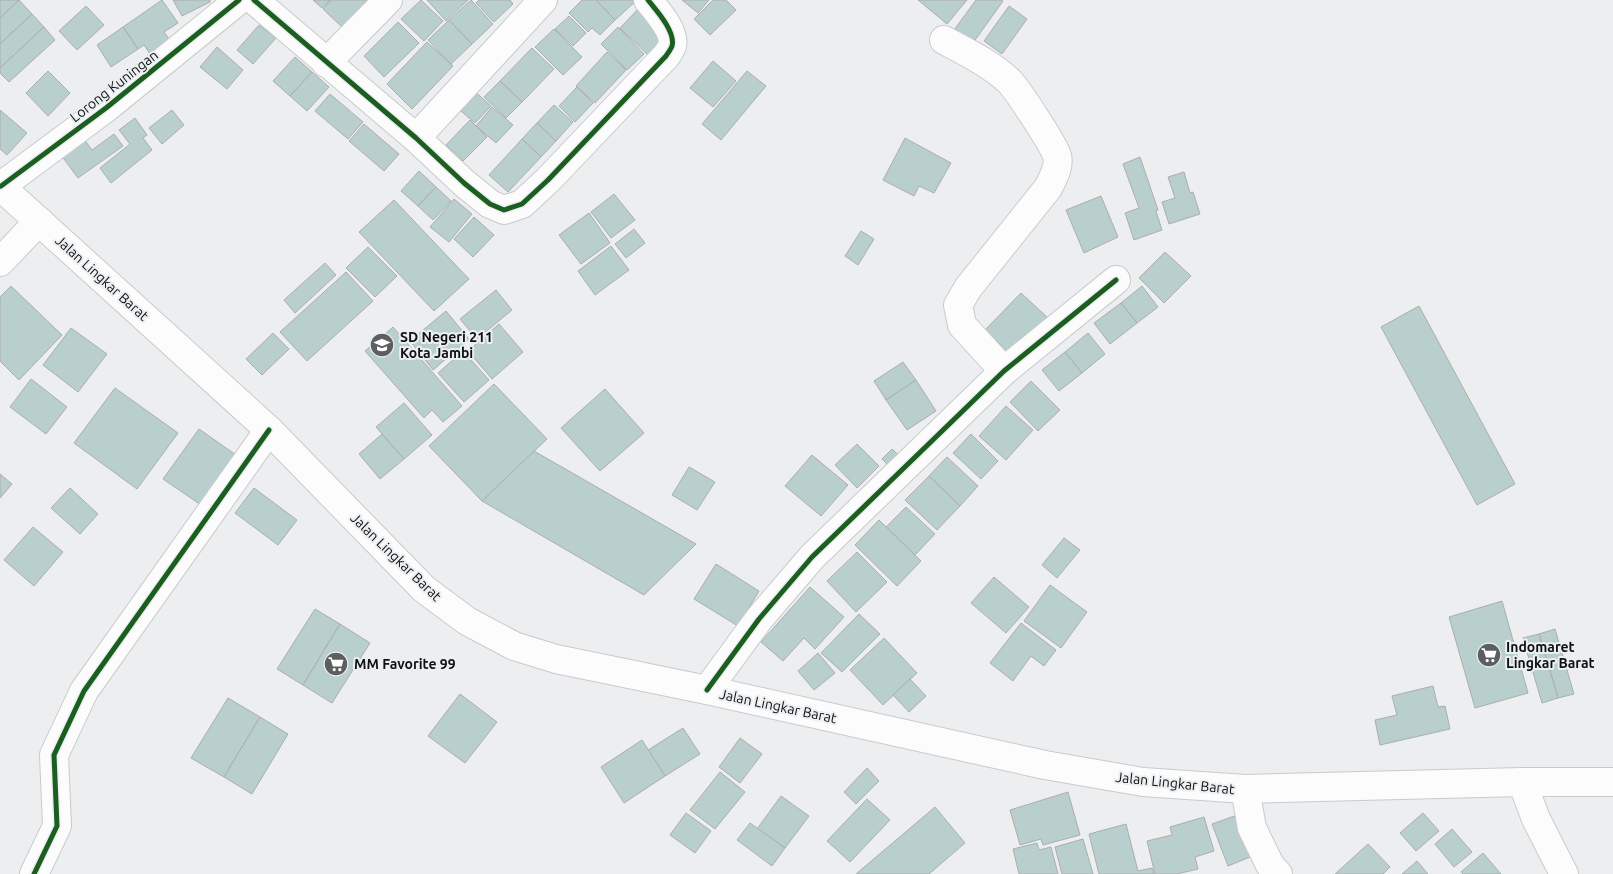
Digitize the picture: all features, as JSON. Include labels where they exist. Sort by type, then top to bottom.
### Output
[{"type":"main road","name":"Lorong Kuningan","points":[[0,186],[106,108],[239,0]]},
{"type":"main road","points":[[254,0],[326,64],[416,138],[464,183],[490,204],[504,210],[522,204],[548,180],[666,56],[672,46],[672,37],[665,22],[648,0]]},
{"type":"main road","points":[[326,64],[388,0]]},
{"type":"main road","points":[[416,138],[543,0]]},
{"type":"main road","points":[[944,40],[993,69],[1010,82],[1057,156],[1056,172],[1048,188],[968,288],[958,305],[962,325],[1004,371]]},
{"type":"main road","name":"Jalan Lingkar Barat","points":[[0,186],[269,430],[424,589],[467,621],[514,646],[556,659],[1045,765],[1143,782],[1245,789],[1522,782],[1613,782]]},
{"type":"main road","points":[[0,262],[39,220]]},
{"type":"main road","points":[[706,690],[759,619],[812,557],[1004,371],[1116,280]]},
{"type":"main road","points":[[34,874],[57,826],[54,755],[84,691],[269,430]]},
{"type":"main road","points":[[1522,782],[1536,819],[1564,874]]},
{"type":"main road","points":[[1245,789],[1252,828],[1270,865],[1278,874]]},
{"type":"building","points":[[0,0],[19,0],[0,18]]},
{"type":"building","points":[[19,0],[32,14],[0,44],[0,18]]},
{"type":"building","points":[[162,0],[178,23],[164,32],[173,45],[153,58],[144,45],[138,49],[123,27]]},
{"type":"building","points":[[173,0],[210,0],[210,2],[182,16]]},
{"type":"building","points":[[313,0],[330,0],[322,8]]},
{"type":"building","points":[[331,0],[371,0],[344,29],[323,9]]},
{"type":"building","points":[[421,0],[443,21],[424,41],[401,19]]},
{"type":"building","points":[[427,0],[468,0],[446,21]]},
{"type":"building","points":[[471,0],[493,24],[472,44],[449,20]]},
{"type":"building","points":[[479,0],[510,0],[513,4],[494,22],[476,3]]},
{"type":"building","points":[[582,0],[596,0],[615,20],[600,35],[592,28],[588,32],[569,13]]},
{"type":"building","points":[[596,0],[637,0],[615,20]]},
{"type":"building","points":[[682,0],[709,0],[698,13]]},
{"type":"building","points":[[713,0],[726,0],[736,10],[710,35],[694,19]]},
{"type":"building","points":[[918,0],[967,0],[947,24]]},
{"type":"building","points":[[976,0],[1003,1],[973,43],[954,30]]},
{"type":"building","points":[[643,4],[657,19],[650,27],[665,41],[650,57],[620,28]]},
{"type":"building","points":[[86,6],[104,25],[77,50],[59,31]]},
{"type":"building","points":[[1009,6],[1027,19],[1002,54],[984,41]]},
{"type":"building","points":[[32,14],[44,27],[0,68],[0,44]]},
{"type":"building","points":[[569,16],[586,33],[573,46],[555,29]]},
{"type":"building","points":[[449,20],[472,44],[451,64],[428,40]]},
{"type":"building","points":[[398,22],[419,43],[384,77],[364,56]]},
{"type":"building","points":[[259,25],[276,38],[253,64],[237,50]]},
{"type":"building","points":[[44,27],[55,40],[9,82],[0,73],[0,68]]},
{"type":"building","points":[[123,27],[138,49],[111,67],[97,45]]},
{"type":"building","points":[[618,27],[644,54],[627,70],[601,44]]},
{"type":"building","points":[[554,29],[582,57],[563,75],[535,47]]},
{"type":"building","points":[[427,42],[453,66],[412,109],[387,84]]},
{"type":"building","points":[[217,47],[243,70],[227,89],[200,67]]},
{"type":"building","points":[[532,48],[554,69],[522,102],[500,81]]},
{"type":"building","points":[[607,52],[626,70],[595,103],[576,86]]},
{"type":"building","points":[[295,57],[312,72],[290,96],[273,81]]},
{"type":"building","points":[[713,61],[736,81],[713,107],[690,88]]},
{"type":"building","points":[[48,71],[70,93],[48,116],[26,93]]},
{"type":"building","points":[[747,71],[766,86],[721,140],[702,124]]},
{"type":"building","points":[[312,72],[329,87],[307,111],[290,96]]},
{"type":"building","points":[[500,81],[522,102],[506,118],[484,97]]},
{"type":"building","points":[[577,87],[593,103],[575,122],[559,106]]},
{"type":"building","points":[[471,88],[491,106],[475,123],[455,106]]},
{"type":"building","points":[[330,94],[363,122],[348,139],[315,111]]},
{"type":"building","points":[[554,105],[573,122],[556,141],[537,123]]},
{"type":"building","points":[[492,107],[513,125],[496,143],[476,126]]},
{"type":"building","points":[[0,110],[27,133],[7,155],[0,149]]},
{"type":"building","points":[[172,110],[184,125],[162,144],[149,128]]},
{"type":"building","points":[[135,118],[147,135],[143,138],[152,150],[111,183],[100,168],[130,144],[119,130]]},
{"type":"building","points":[[470,120],[487,137],[463,161],[446,145]]},
{"type":"building","points":[[537,123],[556,141],[541,157],[522,139]]},
{"type":"building","points":[[364,124],[399,154],[384,171],[349,141]]},
{"type":"building","points":[[114,134],[123,146],[78,178],[61,155],[84,139],[92,150]]},
{"type":"building","points":[[905,138],[951,163],[934,193],[919,186],[914,196],[883,180]]},
{"type":"building","points":[[522,139],[541,157],[508,192],[489,175]]},
{"type":"building","points":[[1140,157],[1158,210],[1156,211],[1162,230],[1134,240],[1125,213],[1139,208],[1123,164]]},
{"type":"building","points":[[419,171],[436,187],[418,206],[401,191]]},
{"type":"building","points":[[1184,172],[1190,193],[1193,192],[1200,214],[1169,224],[1162,202],[1175,198],[1168,177]]},
{"type":"building","points":[[436,187],[451,201],[433,220],[418,206]]},
{"type":"building","points":[[614,194],[635,220],[611,238],[591,212]]},
{"type":"building","points":[[1101,196],[1118,237],[1084,253],[1066,210]]},
{"type":"building","points":[[454,199],[472,214],[449,242],[430,227]]},
{"type":"building","points":[[394,200],[469,279],[434,311],[359,232]]},
{"type":"building","points":[[589,213],[610,243],[581,264],[559,235]]},
{"type":"building","points":[[474,217],[494,235],[473,257],[454,239]]},
{"type":"building","points":[[634,229],[645,243],[626,258],[615,244]]},
{"type":"building","points":[[861,231],[874,239],[858,265],[845,256]]},
{"type":"building","points":[[611,246],[629,270],[595,295],[578,271]]},
{"type":"building","points":[[368,247],[397,276],[375,297],[346,268]]},
{"type":"building","points":[[1165,252],[1191,276],[1164,303],[1139,278]]},
{"type":"building","points":[[325,263],[336,275],[295,313],[284,300]]},
{"type":"building","points":[[346,272],[373,301],[307,361],[280,332]]},
{"type":"building","points":[[11,286],[62,335],[19,380],[0,361],[0,297]]},
{"type":"building","points":[[1142,286],[1158,307],[1137,323],[1121,303]]},
{"type":"building","points":[[496,290],[512,310],[477,339],[460,319]]},
{"type":"building","points":[[1021,293],[1047,317],[1011,355],[985,330]]},
{"type":"building","points":[[1121,303],[1137,323],[1110,344],[1094,323]]},
{"type":"building","points":[[1419,306],[1515,484],[1477,505],[1381,327]]},
{"type":"building","points":[[446,311],[469,339],[433,370],[410,341]]},
{"type":"building","points":[[499,324],[523,352],[492,379],[468,351]]},
{"type":"building","points":[[393,327],[462,406],[443,422],[432,410],[424,418],[365,351]]},
{"type":"building","points":[[71,328],[107,354],[78,392],[43,365]]},
{"type":"building","points":[[273,333],[289,349],[262,375],[246,359]]},
{"type":"building","points":[[1088,333],[1105,354],[1082,373],[1065,352]]},
{"type":"building","points":[[463,351],[489,380],[464,402],[438,373]]},
{"type":"building","points":[[1065,352],[1082,373],[1059,391],[1042,370]]},
{"type":"building","points":[[903,362],[916,380],[886,400],[874,381]]},
{"type":"building","points":[[31,379],[67,407],[46,434],[10,407]]},
{"type":"building","points":[[916,380],[936,411],[907,430],[886,400]]},
{"type":"building","points":[[1031,381],[1060,410],[1038,431],[1010,402]]},
{"type":"building","points":[[494,384],[547,439],[482,501],[429,446]]},
{"type":"building","points":[[115,388],[178,433],[137,489],[74,443]]},
{"type":"building","points":[[605,389],[644,433],[600,471],[561,428]]},
{"type":"building","points":[[404,403],[432,435],[404,459],[376,427]]},
{"type":"building","points":[[1006,406],[1033,430],[1006,460],[979,436]]},
{"type":"building","points":[[199,429],[236,455],[201,505],[163,479]]},
{"type":"building","points":[[382,434],[404,459],[380,479],[359,454]]},
{"type":"building","points":[[971,434],[998,461],[981,479],[953,453]]},
{"type":"building","points":[[857,444],[879,466],[857,488],[835,465]]},
{"type":"building","points":[[892,449],[901,457],[891,468],[882,459]]},
{"type":"building","points":[[534,451],[696,544],[644,595],[482,501]]},
{"type":"building","points":[[812,455],[848,485],[821,516],[785,486]]},
{"type":"building","points":[[947,457],[978,486],[960,506],[929,476]]},
{"type":"building","points":[[689,467],[715,482],[697,510],[672,495]]},
{"type":"building","points":[[0,474],[12,484],[0,498]]},
{"type":"building","points":[[929,476],[960,506],[937,530],[905,500]]},
{"type":"building","points":[[70,488],[98,514],[80,534],[51,508]]},
{"type":"building","points":[[254,488],[297,520],[278,545],[235,513]]},
{"type":"building","points":[[906,507],[935,534],[915,555],[886,527]]},
{"type":"building","points":[[879,520],[921,561],[897,586],[855,545]]},
{"type":"building","points":[[33,527],[63,552],[34,586],[4,560]]},
{"type":"building","points":[[1064,538],[1080,550],[1057,578],[1042,565]]},
{"type":"building","points":[[857,552],[887,582],[856,612],[827,581]]},
{"type":"building","points":[[716,564],[759,591],[738,626],[694,599]]},
{"type":"building","points":[[994,577],[1029,607],[1006,633],[971,603]]},
{"type":"building","points":[[1050,585],[1087,612],[1061,648],[1024,621]]},
{"type":"building","points":[[810,587],[844,617],[815,649],[804,638],[783,661],[761,642]]},
{"type":"building","name":"Indomaret Lingkar Barat","points":[[1502,601],[1528,693],[1475,708],[1449,617]]},
{"type":"building","points":[[315,609],[340,624],[303,685],[277,669]]},
{"type":"building","points":[[859,614],[880,634],[842,672],[821,653]]},
{"type":"building","points":[[1021,623],[1056,650],[1044,666],[1031,656],[1013,681],[990,663]]},
{"type":"building","name":"MM Favorite 99","points":[[340,624],[370,643],[332,703],[303,685]]},
{"type":"building","points":[[1555,629],[1574,694],[1558,698],[1539,634]]},
{"type":"building","points":[[1539,634],[1558,698],[1542,703],[1523,638]]},
{"type":"building","points":[[884,638],[917,673],[883,705],[850,670]]},
{"type":"building","points":[[818,653],[835,673],[814,690],[798,671]]},
{"type":"building","points":[[910,679],[926,696],[909,712],[893,695]]},
{"type":"building","points":[[1433,686],[1438,707],[1445,706],[1450,729],[1380,745],[1375,720],[1397,715],[1392,696]]},
{"type":"building","points":[[460,694],[497,722],[465,763],[428,736]]},
{"type":"building","points":[[228,698],[260,717],[224,777],[191,758]]},
{"type":"building","points":[[260,717],[288,734],[252,794],[224,777]]},
{"type":"building","points":[[683,728],[700,754],[665,776],[648,750]]},
{"type":"building","points":[[740,738],[762,754],[740,783],[719,767]]},
{"type":"building","points":[[642,740],[665,776],[624,803],[601,767]]},
{"type":"building","points":[[867,768],[879,781],[856,804],[844,792]]},
{"type":"building","points":[[720,772],[745,792],[715,829],[690,810]]},
{"type":"building","points":[[1068,792],[1080,835],[1043,845],[1041,839],[1020,845],[1010,810]]},
{"type":"building","points":[[781,796],[809,816],[785,848],[757,829]]},
{"type":"building","points":[[867,799],[890,820],[850,862],[827,841]]},
{"type":"building","points":[[935,807],[965,843],[929,874],[856,874]]},
{"type":"building","points":[[686,813],[711,831],[695,853],[670,835]]},
{"type":"building","points":[[1423,813],[1439,831],[1416,851],[1400,833]]},
{"type":"building","points":[[1240,814],[1255,855],[1228,866],[1212,824]]},
{"type":"building","points":[[1204,817],[1214,851],[1195,857],[1198,869],[1177,874],[1155,874],[1147,841],[1172,835],[1170,827]]},
{"type":"building","points":[[750,823],[785,848],[772,866],[737,840]]},
{"type":"building","points":[[1126,824],[1138,871],[1152,868],[1154,874],[1099,874],[1089,834]]},
{"type":"building","points":[[1452,829],[1472,852],[1454,867],[1435,844]]},
{"type":"building","points":[[1083,839],[1093,874],[1062,874],[1055,847]]},
{"type":"building","points":[[1037,843],[1039,850],[1051,847],[1058,874],[1019,874],[1013,849]]},
{"type":"building","points":[[1368,844],[1390,867],[1383,874],[1335,874]]},
{"type":"building","points":[[1483,853],[1501,874],[1463,874],[1461,872]]},
{"type":"building","points":[[1417,861],[1428,874],[1402,874]]},
{"type":"cycle path","points":[[1,186],[106,108],[239,0]]},
{"type":"cycle path","points":[[254,0],[416,138],[464,183],[490,204],[504,210],[522,204],[548,180],[666,56],[672,46],[671,34],[648,0]]},
{"type":"cycle path","points":[[707,690],[759,619],[812,557],[1004,371],[1116,280]]},
{"type":"cycle path","points":[[34,874],[57,826],[54,755],[84,691],[269,430]]},
{"type":"place","name":"SD Negeri 211 Kota Jambi","points":[[382,345]]},
{"type":"place","name":"Indomaret Lingkar Barat","points":[[1489,655]]},
{"type":"place","name":"MM Favorite 99","points":[[336,664]]}]
